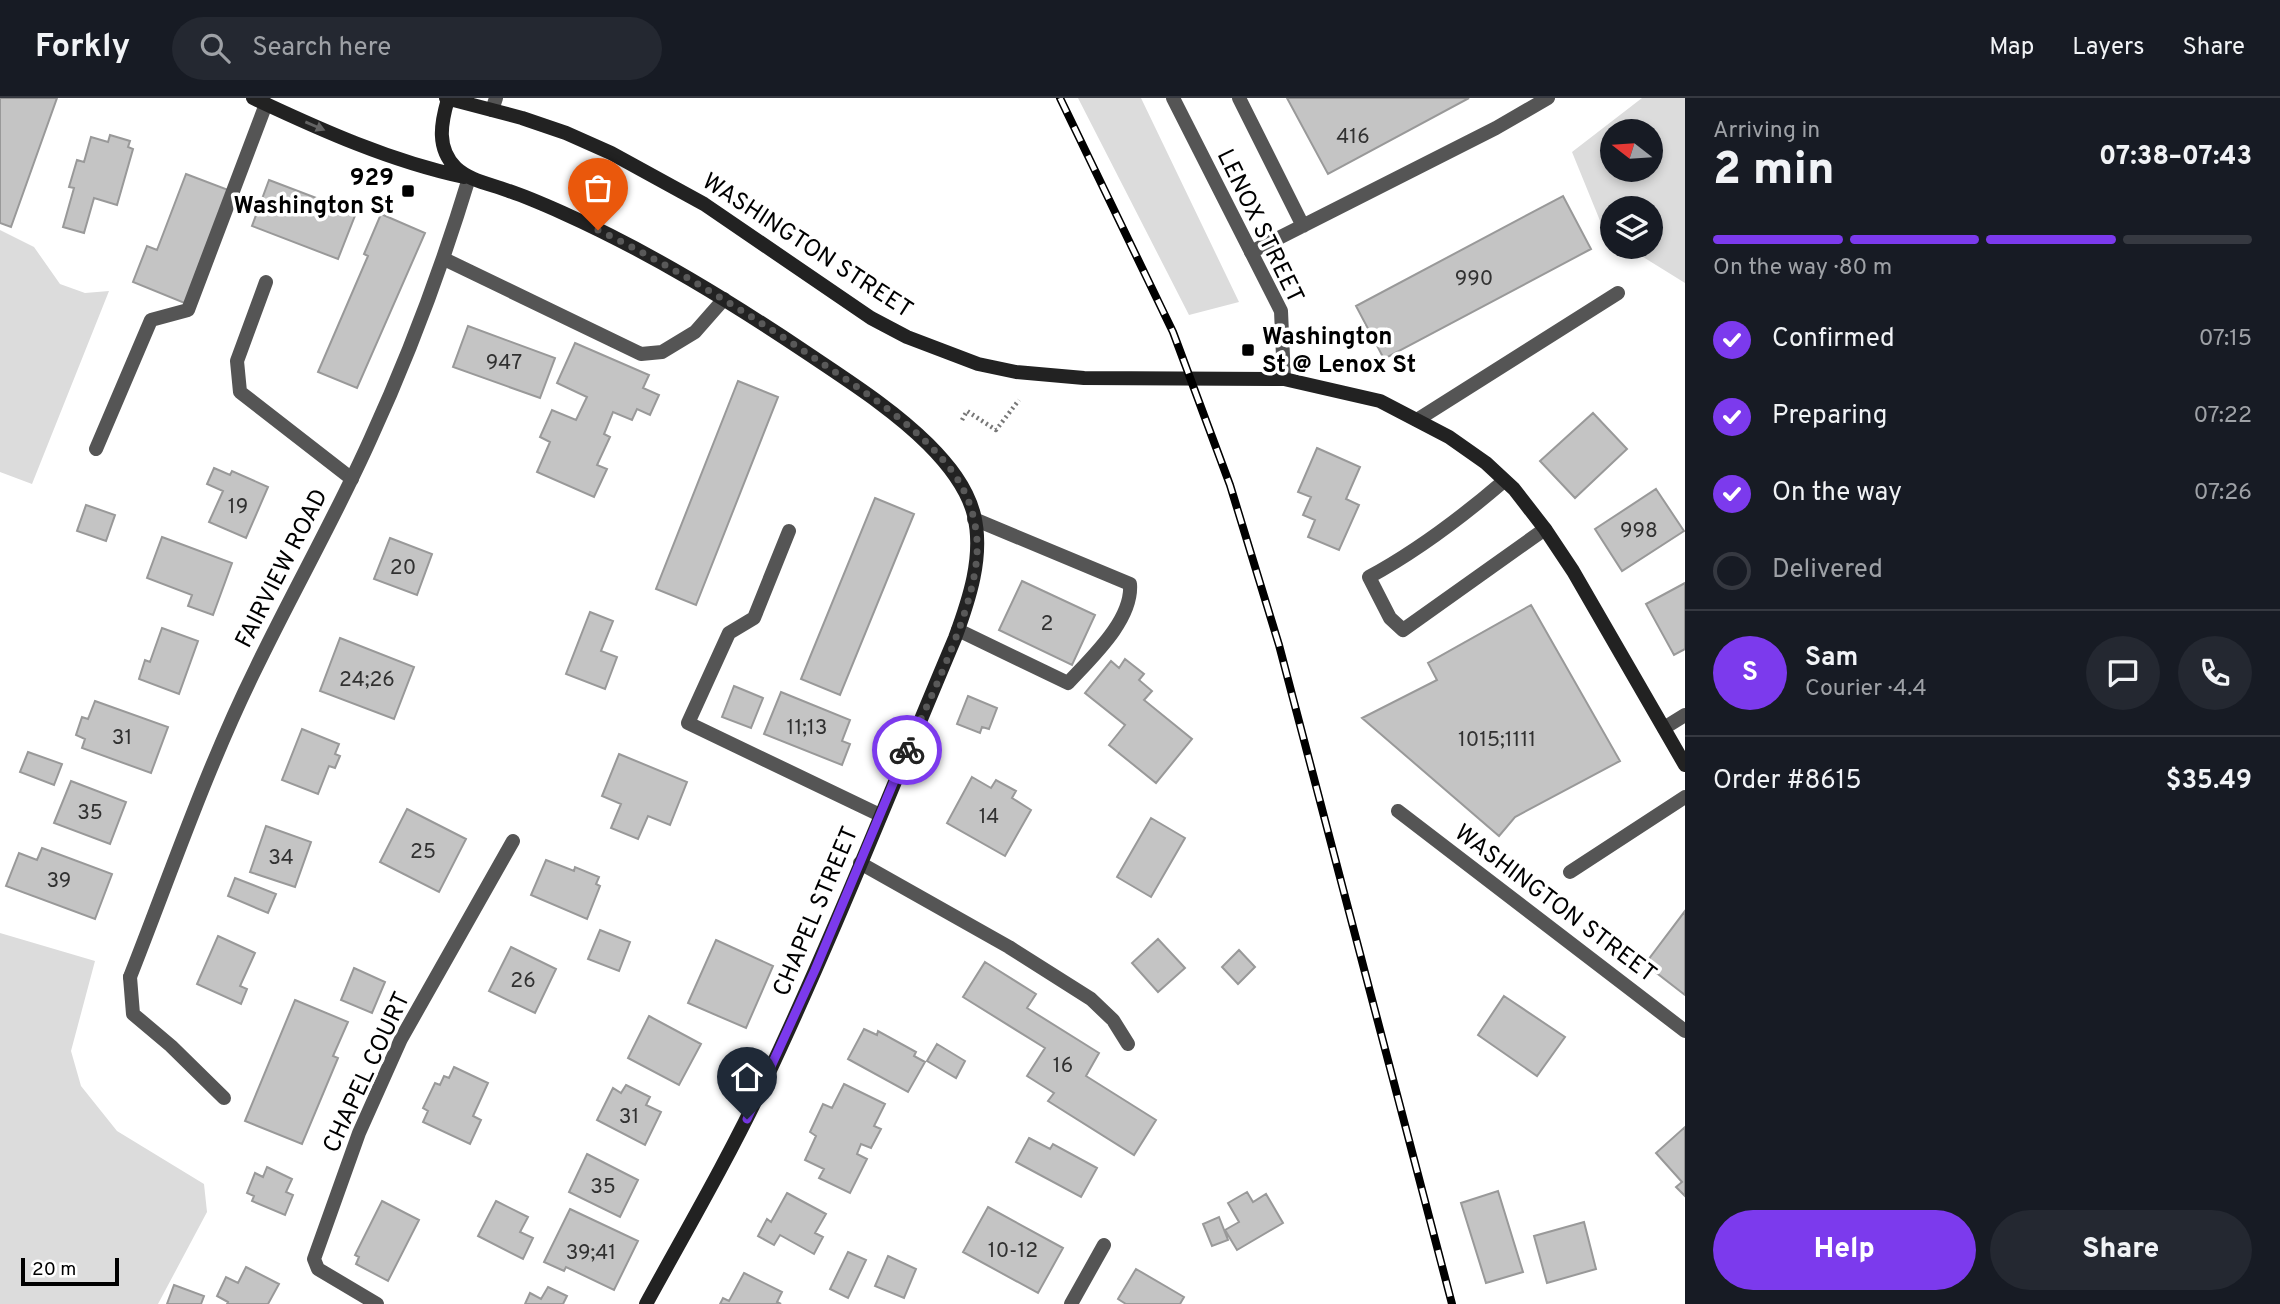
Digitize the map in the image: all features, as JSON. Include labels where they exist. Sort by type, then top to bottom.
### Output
[{"type":"main road","name":"WASHINGTON STREET","points":[[469,178],[455,167],[446,154],[440,136],[447,98],[494,104],[566,133],[644,170],[704,204],[872,317],[907,337],[978,364],[1016,372],[1084,378],[1284,379],[1380,401],[1449,437],[1486,463],[1545,529],[1573,570],[1685,765]]},
{"type":"main road","points":[[259,101],[396,159],[512,191],[563,213],[669,266],[845,378],[927,442],[966,492],[974,519]]},
{"type":"main road","name":"CHAPEL STREET","points":[[646,1304],[754,1105],[796,1015],[958,630],[968,604],[975,573],[977,542],[974,519]]},
{"type":"street","name":"LENOX STREET","points":[[1173,98],[1281,311],[1284,379]]},
{"type":"street","points":[[1239,98],[1303,226]]},
{"type":"street","points":[[1251,253],[1496,128],[1548,98]]},
{"type":"street","points":[[96,449],[150,320],[188,310],[259,101]]},
{"type":"street","name":"FAIRVIEW ROAD","points":[[224,1098],[171,1046],[133,1014],[130,976],[255,669],[352,479],[385,405],[444,259],[469,178]]},
{"type":"street","points":[[444,259],[640,354],[662,352],[695,332],[724,299]]},
{"type":"street","points":[[266,282],[237,360],[240,392],[352,479]]},
{"type":"street","points":[[1417,420],[1618,293]]},
{"type":"street","points":[[1504,481],[1458,520],[1401,560],[1369,577],[1390,618],[1403,630],[1545,529]]},
{"type":"street","points":[[958,630],[1068,683],[1105,644],[1131,598],[1130,584],[974,519]]},
{"type":"street","points":[[789,531],[754,618],[729,633],[688,723],[880,815]]},
{"type":"street","points":[[1664,728],[1685,715]]},
{"type":"street","points":[[1570,872],[1685,797]]},
{"type":"street","name":"WASHINGTON STREET","points":[[1398,811],[1685,1031]]},
{"type":"street","name":"CHAPEL COURT","points":[[377,1304],[318,1269],[314,1259],[359,1133],[401,1039],[513,841]]},
{"type":"street","points":[[860,863],[1009,947],[1091,999],[1113,1020],[1128,1044]]},
{"type":"street","points":[[1071,1304],[1104,1245]]},
{"type":"path","points":[[962,420],[967,411],[996,430],[1019,400]]},
{"type":"shaded area","points":[[1078,98],[1141,98],[1239,302],[1189,315]]},
{"type":"shaded area","points":[[1642,98],[1685,98],[1685,283],[1646,259],[1663,259],[1663,196],[1600,196],[1600,221],[1572,152],[1600,130],[1600,182],[1663,182],[1663,119],[1615,119]]},
{"type":"shaded area","points":[[0,230],[34,247],[60,284],[85,293],[109,291],[32,484],[0,472]]},
{"type":"shaded area","points":[[0,933],[95,961],[71,1051],[81,1086],[117,1131],[204,1184],[207,1212],[158,1304],[0,1304]]},
{"type":"building","points":[[0,98],[57,98],[11,227],[0,223]]},
{"type":"building","points":[[1287,98],[1469,98],[1328,174]]},
{"type":"building","points":[[110,135],[130,141],[128,147],[133,149],[117,205],[94,198],[84,233],[63,227],[74,188],[69,187],[77,160],[84,162],[91,137],[108,142]]},
{"type":"building","points":[[186,174],[231,191],[187,304],[133,282],[147,246],[157,250]]},
{"type":"building","points":[[269,180],[356,213],[338,259],[252,226]]},
{"type":"building","points":[[1563,196],[1591,249],[1384,359],[1356,306]]},
{"type":"building","points":[[381,214],[425,233],[357,388],[318,372],[368,256],[364,254]]},
{"type":"building","points":[[468,326],[555,358],[540,398],[453,367]]},
{"type":"building","points":[[575,343],[649,375],[643,388],[659,395],[650,415],[637,409],[632,420],[613,412],[604,434],[610,437],[597,465],[607,469],[594,497],[537,472],[550,442],[540,437],[552,410],[576,420],[587,397],[557,383]]},
{"type":"building","points":[[738,381],[778,397],[696,605],[656,589]]},
{"type":"building","points":[[1593,413],[1627,449],[1575,498],[1540,461]]},
{"type":"building","points":[[1317,448],[1360,467],[1346,499],[1359,505],[1339,550],[1308,537],[1315,520],[1303,515],[1311,497],[1298,492]]},
{"type":"building","points":[[214,468],[230,475],[232,471],[268,487],[246,538],[209,522],[223,491],[207,484]]},
{"type":"building","points":[[1656,489],[1684,531],[1622,571],[1595,529]]},
{"type":"building","points":[[875,498],[914,514],[840,695],[801,679]]},
{"type":"building","points":[[86,505],[115,515],[106,541],[77,531]]},
{"type":"building","points":[[162,537],[232,563],[213,615],[188,606],[192,595],[147,578]]},
{"type":"building","points":[[390,538],[432,554],[417,595],[374,579]]},
{"type":"building","points":[[1022,581],[1095,615],[1072,665],[999,630]]},
{"type":"building","points":[[1685,583],[1685,649],[1674,655],[1646,604]]},
{"type":"building","points":[[1531,605],[1620,761],[1515,817],[1499,836],[1362,718],[1437,680],[1428,663]]},
{"type":"building","points":[[590,612],[613,621],[601,651],[617,657],[605,689],[566,674]]},
{"type":"building","points":[[162,628],[198,641],[179,694],[139,679],[145,660],[150,662]]},
{"type":"building","points":[[340,638],[414,667],[394,719],[320,691]]},
{"type":"building","points":[[1125,659],[1144,674],[1139,680],[1152,691],[1144,700],[1192,739],[1156,783],[1109,745],[1125,725],[1085,693],[1111,661],[1119,668]]},
{"type":"building","points":[[734,686],[763,698],[751,728],[722,717]]},
{"type":"building","points":[[781,692],[850,720],[842,741],[850,744],[842,765],[764,734]]},
{"type":"building","points":[[968,696],[997,708],[989,729],[982,727],[980,733],[957,724]]},
{"type":"building","points":[[95,701],[168,727],[151,773],[82,748],[85,739],[76,735],[82,717],[88,719]]},
{"type":"building","points":[[302,729],[339,744],[335,754],[340,756],[335,768],[329,766],[318,794],[282,780]]},
{"type":"building","points":[[28,752],[62,764],[54,785],[20,772]]},
{"type":"building","points":[[619,754],[687,782],[670,825],[648,816],[638,839],[611,828],[621,804],[602,796]]},
{"type":"building","points":[[972,777],[991,788],[996,780],[1016,791],[1012,798],[1031,810],[1005,856],[947,823]]},
{"type":"building","points":[[71,781],[126,802],[110,844],[54,823]]},
{"type":"building","points":[[407,809],[466,839],[439,892],[380,862]]},
{"type":"building","points":[[1151,818],[1185,838],[1151,897],[1117,877]]},
{"type":"building","points":[[266,826],[311,842],[295,887],[250,872]]},
{"type":"building","points":[[42,848],[112,874],[95,919],[6,886],[19,853],[37,860]]},
{"type":"building","points":[[546,860],[574,871],[575,867],[599,877],[596,884],[600,886],[587,919],[531,895]]},
{"type":"building","points":[[235,878],[276,894],[268,913],[228,896]]},
{"type":"building","points":[[1685,911],[1685,995],[1645,964]]},
{"type":"building","points":[[600,930],[630,942],[619,971],[588,959]]},
{"type":"building","points":[[218,936],[255,953],[240,986],[247,989],[241,1004],[197,984]]},
{"type":"building","points":[[1158,939],[1185,968],[1158,992],[1132,963]]},
{"type":"building","points":[[716,940],[773,966],[746,1028],[688,1003]]},
{"type":"building","points":[[511,947],[556,969],[535,1013],[489,991]]},
{"type":"building","points":[[1239,950],[1255,967],[1238,984],[1222,967]]},
{"type":"building","points":[[985,962],[1036,994],[1027,1008],[1099,1053],[1086,1076],[1156,1120],[1134,1155],[1048,1101],[1054,1093],[1027,1076],[1045,1048],[963,997]]},
{"type":"building","points":[[354,968],[385,982],[372,1013],[341,1000]]},
{"type":"building","points":[[1504,996],[1565,1037],[1537,1076],[1478,1035]]},
{"type":"building","points":[[295,1000],[348,1022],[333,1056],[338,1058],[302,1144],[245,1121]]},
{"type":"building","points":[[649,1016],[701,1044],[679,1085],[628,1058]]},
{"type":"building","points":[[864,1029],[877,1035],[878,1031],[916,1052],[914,1056],[925,1062],[908,1092],[848,1059]]},
{"type":"building","points":[[937,1044],[965,1061],[956,1078],[927,1061]]},
{"type":"building","points":[[454,1067],[488,1083],[473,1116],[481,1120],[470,1144],[423,1122],[428,1111],[423,1108],[435,1083],[440,1085],[444,1076],[449,1078]]},
{"type":"building","points":[[844,1084],[885,1104],[874,1126],[881,1129],[871,1148],[861,1144],[857,1154],[867,1159],[850,1193],[819,1178],[824,1169],[805,1160],[816,1136],[810,1132],[823,1104],[832,1108]]},
{"type":"building","points":[[626,1085],[650,1097],[646,1105],[661,1112],[645,1145],[597,1120],[613,1088],[621,1093]]},
{"type":"building","points":[[1685,1127],[1685,1196],[1676,1187],[1682,1182],[1656,1153]]},
{"type":"building","points":[[1029,1138],[1050,1149],[1053,1144],[1097,1168],[1081,1197],[1016,1162]]},
{"type":"building","points":[[587,1154],[638,1180],[620,1217],[569,1192]]},
{"type":"building","points":[[267,1167],[292,1179],[286,1192],[293,1195],[285,1215],[252,1201],[254,1196],[247,1193],[255,1173],[263,1177]]},
{"type":"building","points":[[1498,1191],[1523,1272],[1486,1283],[1461,1203]]},
{"type":"building","points":[[1247,1192],[1253,1202],[1266,1194],[1283,1223],[1237,1250],[1225,1230],[1239,1222],[1228,1203]]},
{"type":"building","points":[[787,1193],[826,1214],[815,1233],[823,1237],[814,1254],[780,1235],[774,1245],[758,1236],[767,1219],[771,1222]]},
{"type":"building","points":[[382,1201],[419,1220],[388,1281],[356,1264],[359,1257],[355,1255]]},
{"type":"building","points":[[496,1201],[528,1217],[520,1232],[533,1238],[523,1259],[478,1236]]},
{"type":"building","points":[[988,1207],[1063,1248],[1038,1293],[963,1252]]},
{"type":"building","points":[[570,1209],[638,1241],[614,1290],[566,1267],[564,1271],[544,1262]]},
{"type":"building","points":[[1219,1217],[1228,1240],[1212,1246],[1203,1224]]},
{"type":"building","points":[[1584,1222],[1596,1269],[1547,1283],[1534,1236]]},
{"type":"building","points":[[848,1252],[866,1260],[848,1298],[830,1289]]},
{"type":"building","points":[[888,1256],[916,1269],[904,1298],[875,1286]]},
{"type":"building","points":[[246,1267],[279,1284],[268,1304],[227,1304],[228,1302],[217,1296],[226,1277],[238,1283]]},
{"type":"building","points":[[1136,1269],[1184,1297],[1180,1304],[1126,1304],[1118,1299]]},
{"type":"building","points":[[744,1273],[782,1292],[777,1302],[781,1304],[720,1304],[723,1298],[729,1301]]},
{"type":"building","points":[[174,1285],[204,1296],[201,1304],[167,1304]]},
{"type":"building","points":[[548,1287],[567,1296],[563,1304],[525,1304],[530,1293],[541,1299]]},
{"type":"railway","points":[[1060,98],[1173,332],[1230,485],[1279,645],[1452,1304]]},
{"type":"way so far","points":[[598,230],[669,266],[845,378],[927,442],[966,492],[975,517],[977,542],[975,573],[968,604],[907,750]]},
{"type":"place","name":"929 Washington St","points":[[408,191]]},
{"type":"place","name":"Washington St @ Lenox St","points":[[1248,350]]},
{"type":"route","points":[[747,1119],[815,970],[907,750]]}]
